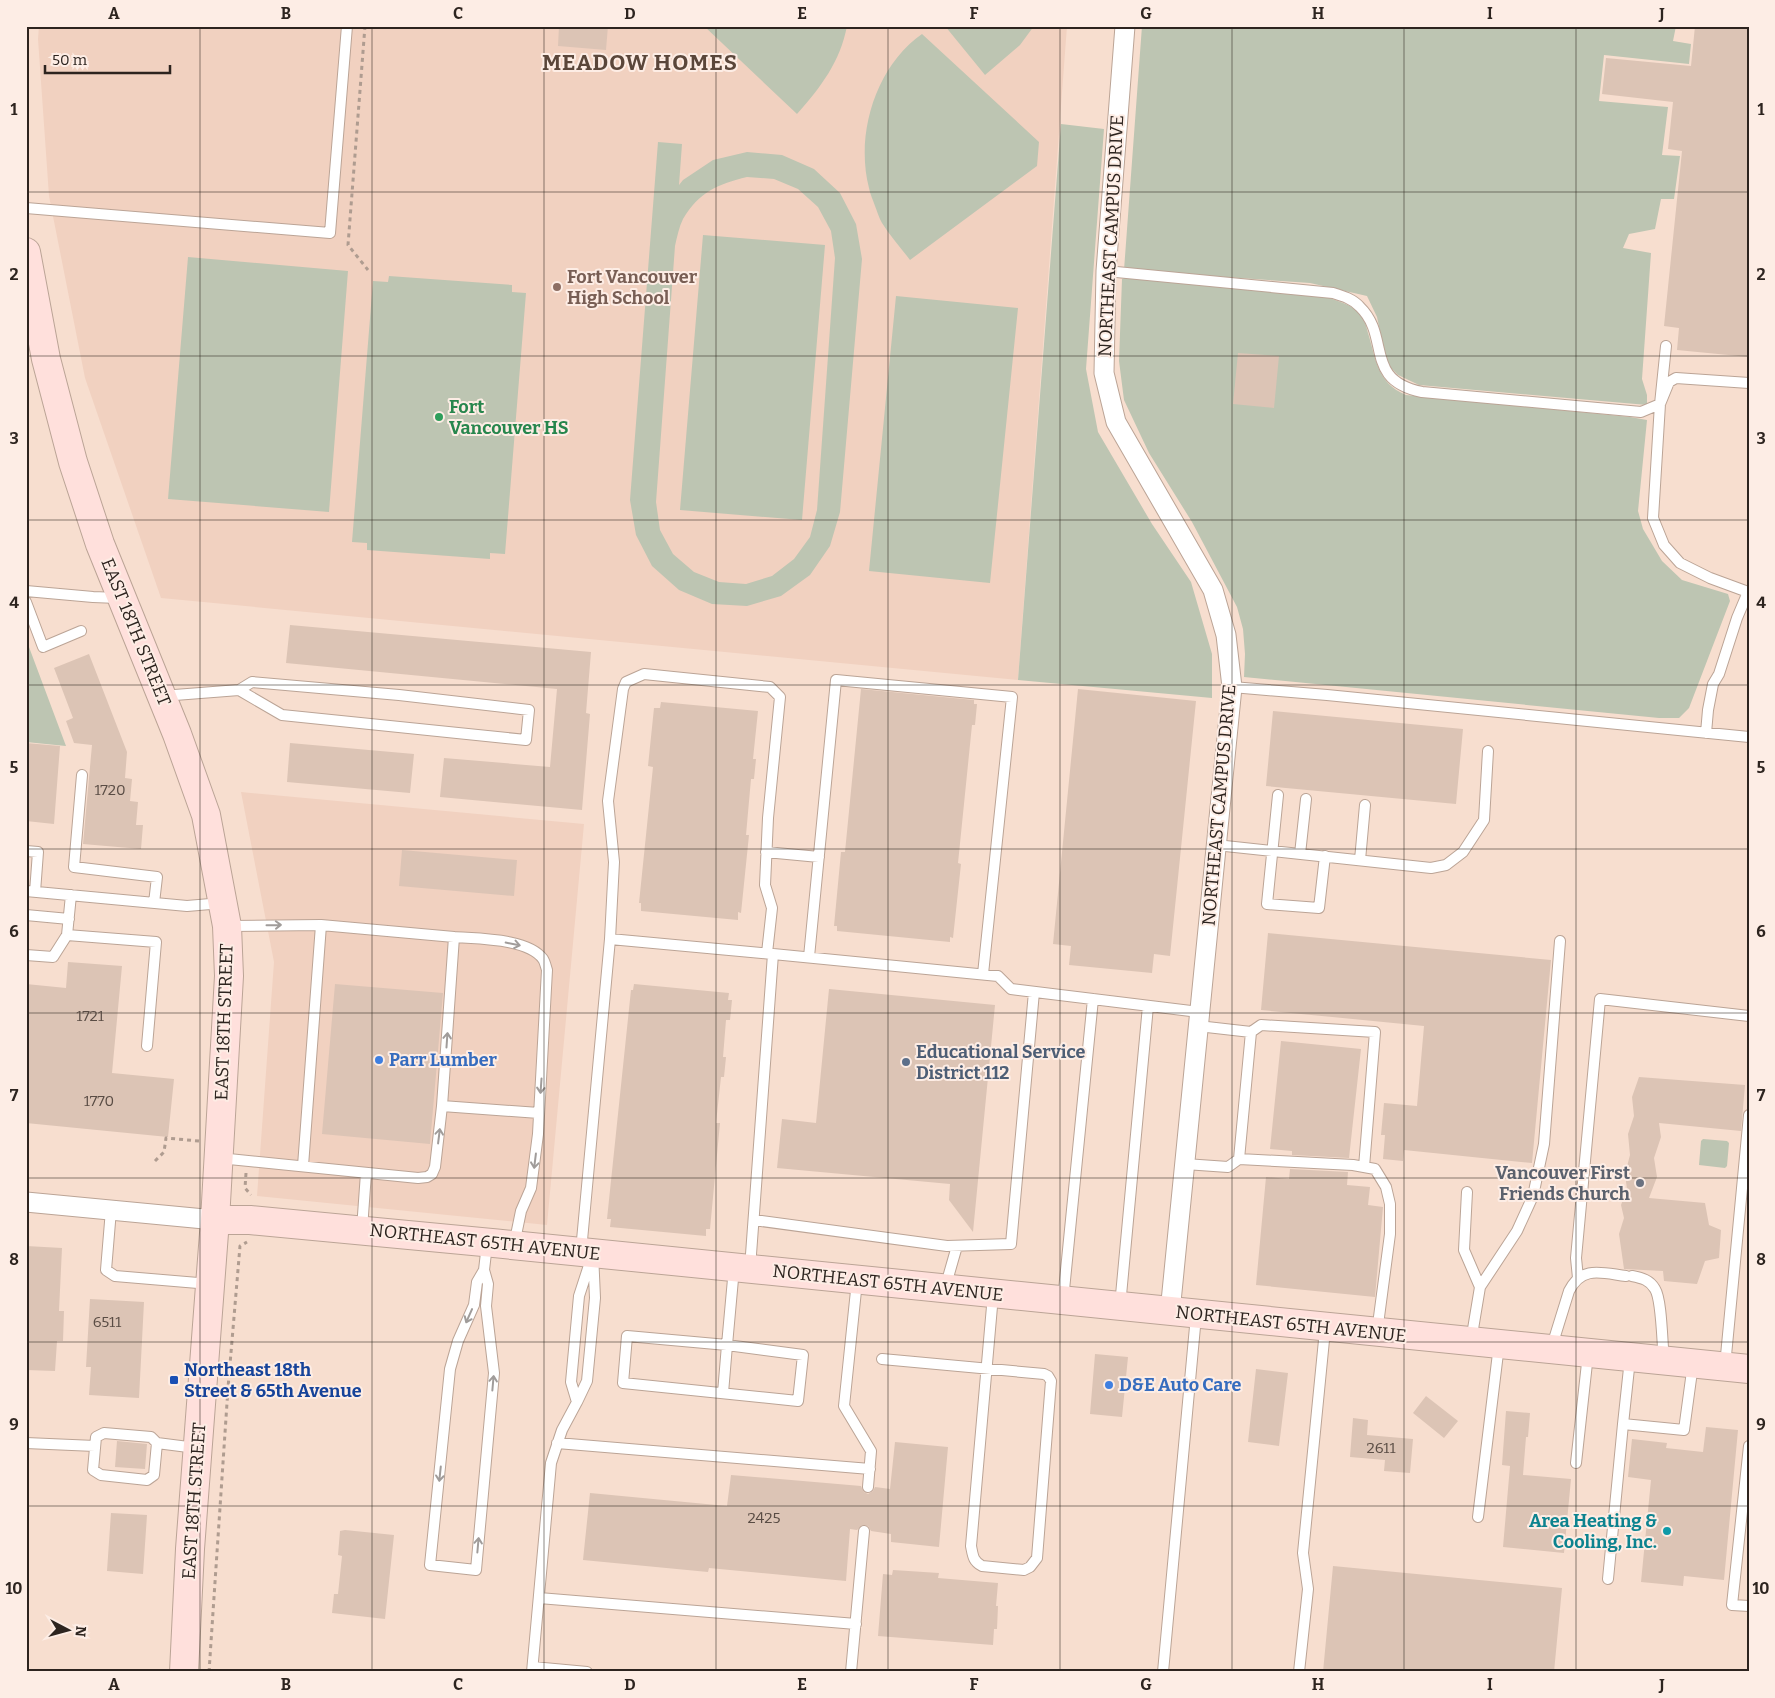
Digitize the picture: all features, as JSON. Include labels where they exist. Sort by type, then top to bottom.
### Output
[{"type":"street","name":"NORTHEAST CAMPUS DRIVE","points":[[1125,26],[1106,272],[1104,374],[1116,422],[1213,590],[1226,635],[1232,687],[1170,1312]]},
{"type":"street","name":"EAST 18TH STREET","points":[[26,252],[46,359],[73,462],[100,544],[206,815],[225,915],[229,976],[210,1284],[190,1549],[184,1672]]},
{"type":"street","name":"NORTHEAST 65TH AVENUE","points":[[26,1202],[214,1220],[250,1220],[487,1242],[1196,1315],[1737,1368]]},
{"type":"lane","points":[[26,208],[330,233],[347,26]]},
{"type":"lane","points":[[1106,272],[1333,293],[1348,298],[1360,307],[1370,319],[1385,370],[1395,382],[1408,389],[1422,392],[1642,412],[1660,404],[1669,382],[1676,378],[1749,383]]},
{"type":"lane","points":[[1666,346],[1652,518],[1664,545],[1680,563],[1710,578],[1748,592],[1737,618],[1719,674],[1713,684],[1706,733]]},
{"type":"lane","points":[[26,591],[122,598]]},
{"type":"lane","points":[[26,602],[43,647],[81,631]]},
{"type":"lane","points":[[578,1402],[571,1382],[579,1296],[587,1252],[614,862],[608,801],[623,689],[626,682],[644,674],[770,687],[780,697],[766,852],[765,885],[772,908],[754,1220],[742,1268],[727,1346],[723,1393]]},
{"type":"lane","points":[[809,957],[836,680],[1012,697],[983,974]]},
{"type":"lane","points":[[161,696],[240,690],[252,682],[399,695],[529,710],[526,740],[282,716],[240,690]]},
{"type":"lane","points":[[1232,687],[1749,737]]},
{"type":"lane","points":[[1216,845],[1431,868],[1446,865],[1463,852],[1484,820],[1488,752]]},
{"type":"lane","points":[[82,775],[74,866],[157,877],[154,903]]},
{"type":"lane","points":[[1278,795],[1267,904],[1319,908],[1324,856]]},
{"type":"lane","points":[[1300,854],[1306,799]]},
{"type":"lane","points":[[1360,860],[1365,805]]},
{"type":"lane","points":[[26,851],[38,852],[31,892],[187,906],[225,915],[517,943],[542,958],[547,970],[547,992],[539,1113],[531,1188],[520,1211],[514,1245]]},
{"type":"lane","points":[[766,852],[819,857]]},
{"type":"lane","points":[[26,955],[53,957],[67,935],[71,895]]},
{"type":"lane","points":[[26,915],[69,919]]},
{"type":"lane","points":[[303,1166],[321,925]]},
{"type":"lane","points":[[67,935],[156,942],[147,1046]]},
{"type":"lane","points":[[219,1150],[246,1161],[418,1178],[428,1177],[432,1174],[435,1167],[442,1106],[454,936]]},
{"type":"lane","points":[[610,939],[998,976],[1011,989],[1148,1006],[1251,1032],[1261,1025],[1375,1032],[1364,1167]]},
{"type":"lane","points":[[1470,1342],[1480,1287],[1517,1231],[1533,1196],[1544,1144],[1560,941]]},
{"type":"lane","points":[[754,1220],[947,1246],[1011,1244],[1034,992]]},
{"type":"lane","points":[[1063,1301],[1093,999]]},
{"type":"lane","points":[[1578,1278],[1576,1258],[1600,1000],[1749,1016]]},
{"type":"lane","points":[[1120,1307],[1148,1006]]},
{"type":"lane","points":[[1239,1159],[1251,1032]]},
{"type":"lane","points":[[442,1106],[539,1113]]},
{"type":"lane","points":[[1737,1368],[1749,1115]]},
{"type":"lane","points":[[1185,1164],[1228,1167],[1239,1159],[1375,1169],[1386,1187],[1390,1204],[1390,1234],[1377,1333]]},
{"type":"lane","points":[[362,1230],[366,1173]]},
{"type":"lane","points":[[1467,1192],[1464,1250],[1480,1287]]},
{"type":"lane","points":[[111,1210],[106,1270],[115,1276],[210,1284]]},
{"type":"lane","points":[[484,1270],[477,1282],[474,1305],[458,1341],[450,1369],[430,1565],[476,1570],[494,1373],[486,1306],[488,1284],[484,1270],[487,1242]]},
{"type":"lane","points":[[945,1289],[957,1246]]},
{"type":"lane","points":[[587,1252],[595,1298],[587,1381],[578,1402],[562,1430],[551,1463],[533,1669],[587,1672]]},
{"type":"lane","points":[[1550,1350],[1569,1291],[1578,1278],[1593,1272],[1629,1276],[1650,1282],[1658,1294],[1664,1361]]},
{"type":"lane","points":[[857,1280],[844,1406],[871,1451],[868,1487]]},
{"type":"lane","points":[[882,1359],[986,1369],[1044,1374],[1048,1376],[1051,1381],[1037,1558],[1030,1567],[1024,1570],[982,1566],[976,1563],[973,1558],[971,1546],[986,1369],[993,1294]]},
{"type":"lane","points":[[1163,1672],[1196,1315]]},
{"type":"lane","points":[[1299,1672],[1308,1589],[1303,1553],[1325,1328]]},
{"type":"lane","points":[[627,1336],[727,1346],[803,1355],[798,1401],[623,1383],[627,1336]]},
{"type":"lane","points":[[1478,1517],[1500,1344]]},
{"type":"lane","points":[[1576,1463],[1588,1353]]},
{"type":"lane","points":[[1608,1579],[1630,1357]]},
{"type":"lane","points":[[1623,1424],[1684,1430],[1693,1364]]},
{"type":"lane","points":[[157,1443],[154,1475],[147,1480],[101,1475],[93,1470],[96,1437],[104,1433],[151,1437],[157,1443],[197,1448]]},
{"type":"lane","points":[[26,1442],[95,1446]]},
{"type":"lane","points":[[558,1443],[870,1469]]},
{"type":"lane","points":[[1749,1446],[1732,1605],[1749,1606]]},
{"type":"lane","points":[[851,1672],[864,1531]]},
{"type":"lane","points":[[539,1598],[856,1624]]},
{"type":"path","points":[[366,26],[348,246],[368,270]]},
{"type":"path","points":[[155,1161],[164,1152],[166,1138],[219,1150]]},
{"type":"path","points":[[246,1161],[245,1188],[251,1195]]},
{"type":"path","points":[[209,1672],[228,1388],[240,1246],[247,1242]]},
{"type":"shaded area","name":"Fort Vancouver High School","points":[[39,26],[1067,26],[1018,680],[161,598],[85,378],[49,196],[38,39]]},
{"type":"shaded area","points":[[241,792],[584,824],[547,1225],[257,1196],[274,962]]},
{"type":"green space","points":[[704,26],[847,26],[840,51],[834,63],[814,94],[797,114]]},
{"type":"green space","points":[[945,26],[1034,26],[1020,45],[985,75]]},
{"type":"green space","points":[[1142,26],[1676,26],[1673,41],[1691,44],[1689,64],[1604,55],[1599,101],[1668,107],[1662,155],[1680,156],[1674,199],[1661,199],[1655,229],[1629,234],[1623,248],[1651,253],[1642,379],[1647,395],[1647,405],[1419,385],[1398,375],[1387,364],[1377,317],[1367,296],[1310,283],[1124,270]]},
{"type":"green space","points":[[922,34],[1039,142],[1037,166],[910,260],[888,233],[879,217],[869,188],[865,167],[865,146],[867,124],[881,83],[892,64]]},
{"type":"green space","points":[[1061,124],[1104,129],[1086,369],[1098,432],[1152,524],[1191,582],[1212,654],[1212,698],[1018,680]]},
{"type":"green space","points":[[658,142],[682,144],[679,185],[683,180],[713,160],[747,152],[782,155],[814,169],[840,193],[856,224],[862,259],[840,512],[830,546],[810,575],[781,596],[747,606],[712,604],[679,590],[652,566],[636,535],[630,500]],"holes":[[[747,177],[774,179],[798,189],[818,207],[831,231],[835,258],[817,510],[810,537],[794,559],[772,576],[746,584],[719,582],[694,572],[673,554],[660,530],[656,502],[675,246],[683,219],[696,202],[710,190]]]},
{"type":"green space","points":[[703,235],[825,245],[802,520],[680,510]]},
{"type":"green space","points":[[188,257],[348,271],[329,512],[168,499]]},
{"type":"green space","name":"Fort Vancouver HS","points":[[389,276],[512,285],[512,292],[526,293],[505,554],[490,553],[490,559],[367,550],[367,543],[352,542],[373,281],[388,282]]},
{"type":"green space","points":[[1131,276],[1327,297],[1343,303],[1355,309],[1363,319],[1383,377],[1396,390],[1406,395],[1647,420],[1638,511],[1643,529],[1662,561],[1682,580],[1728,594],[1730,601],[1689,708],[1679,718],[1659,718],[1244,677],[1243,629],[1237,607],[1192,522],[1149,453],[1124,400],[1119,361],[1122,279]]},
{"type":"green space","points":[[896,296],[1018,308],[990,583],[869,571]]},
{"type":"green space","points":[[26,639],[66,746],[26,742]]},
{"type":"green space","points":[[1703,1139],[1727,1141],[1729,1143],[1727,1166],[1725,1168],[1699,1165],[1701,1141]]},
{"type":"building","points":[[559,26],[608,26],[606,50],[558,46]]},
{"type":"building","points":[[1695,26],[1749,26],[1749,357],[1677,350],[1679,328],[1664,326],[1682,151],[1668,149],[1673,102],[1602,94],[1606,58],[1691,66]]},
{"type":"building","points":[[1238,353],[1279,356],[1274,408],[1233,404]]},
{"type":"building","points":[[290,625],[591,652],[586,713],[590,714],[582,810],[440,797],[444,758],[550,767],[557,689],[286,663]]},
{"type":"building","points":[[89,654],[127,752],[125,778],[132,779],[130,801],[138,802],[136,825],[143,825],[141,849],[83,844],[92,745],[74,743],[66,721],[73,718],[54,668]]},
{"type":"building","points":[[861,689],[974,700],[974,704],[977,704],[975,725],[972,725],[958,863],[961,864],[953,938],[950,937],[950,942],[837,931],[837,926],[834,926],[841,852],[845,852]]},
{"type":"building","points":[[1078,689],[1196,701],[1170,956],[1154,954],[1152,973],[1069,965],[1071,946],[1053,944]]},
{"type":"building","points":[[661,702],[758,711],[753,759],[756,759],[754,779],[751,779],[746,835],[749,835],[741,913],[738,912],[738,920],[641,911],[641,903],[639,903],[653,767],[648,766],[654,708],[660,708]]},
{"type":"building","points":[[1273,711],[1463,729],[1456,804],[1266,786]]},
{"type":"building","points":[[26,743],[60,746],[54,824],[26,821]]},
{"type":"building","points":[[290,743],[414,754],[410,793],[287,782]]},
{"type":"building","points":[[402,850],[517,860],[514,896],[399,886]]},
{"type":"building","points":[[1268,933],[1551,960],[1532,1163],[1404,1150],[1403,1161],[1383,1159],[1385,1135],[1381,1135],[1384,1103],[1417,1106],[1424,1026],[1261,1010]]},
{"type":"building","points":[[68,962],[122,966],[112,1073],[174,1079],[168,1137],[26,1123],[26,984],[66,988]]},
{"type":"building","points":[[335,984],[443,993],[430,1144],[322,1134]]},
{"type":"building","points":[[634,984],[729,993],[728,1000],[732,1000],[730,1020],[726,1020],[723,1057],[726,1057],[724,1077],[721,1077],[716,1123],[720,1123],[710,1229],[706,1229],[706,1236],[610,1227],[611,1219],[607,1219],[631,990],[633,990]]},
{"type":"building","name":"Educational Service District 112","points":[[829,989],[995,1005],[973,1232],[949,1200],[950,1184],[777,1168],[782,1119],[816,1123]]},
{"type":"building","points":[[1281,1041],[1361,1049],[1349,1158],[1292,1155],[1292,1151],[1270,1149]]},
{"type":"building","name":"Vancouver First Friends Church","points":[[1639,1077],[1745,1085],[1741,1131],[1659,1123],[1661,1137],[1654,1158],[1657,1177],[1649,1198],[1705,1203],[1709,1225],[1721,1230],[1719,1258],[1705,1261],[1697,1284],[1664,1281],[1663,1271],[1624,1269],[1619,1234],[1624,1218],[1621,1205],[1627,1189],[1625,1174],[1630,1155],[1628,1134],[1634,1116],[1632,1097]]},
{"type":"building","points":[[1290,1169],[1348,1172],[1347,1185],[1370,1187],[1368,1205],[1383,1207],[1375,1297],[1256,1285],[1266,1177],[1289,1179]]},
{"type":"building","points":[[26,1246],[62,1248],[59,1311],[64,1311],[63,1341],[57,1341],[55,1371],[26,1370]]},
{"type":"building","points":[[90,1299],[144,1302],[139,1398],[89,1395],[91,1367],[86,1367]]},
{"type":"building","name":"D&E Auto Care","points":[[1095,1354],[1128,1357],[1122,1417],[1090,1414]]},
{"type":"building","points":[[1256,1369],[1288,1373],[1279,1446],[1248,1442]]},
{"type":"building","points":[[1426,1396],[1458,1421],[1444,1438],[1413,1413]]},
{"type":"building","points":[[1506,1411],[1530,1413],[1523,1475],[1571,1479],[1564,1553],[1503,1547],[1510,1466],[1502,1465]]},
{"type":"building","points":[[1353,1418],[1368,1420],[1367,1435],[1413,1439],[1410,1473],[1384,1471],[1385,1460],[1350,1457]]},
{"type":"building","points":[[1706,1427],[1738,1430],[1724,1580],[1684,1576],[1683,1586],[1641,1582],[1651,1480],[1628,1477],[1632,1439],[1667,1443],[1666,1448],[1703,1452]]},
{"type":"building","points":[[117,1441],[147,1444],[145,1469],[115,1467]]},
{"type":"building","points":[[895,1442],[948,1447],[939,1547],[891,1542],[891,1534],[871,1531],[868,1526],[862,1525],[857,1530],[850,1529],[846,1581],[709,1568],[708,1572],[583,1560],[590,1493],[727,1506],[731,1475],[861,1486],[864,1492],[868,1494],[875,1487],[890,1489]]},
{"type":"building","points":[[111,1513],[147,1515],[143,1574],[107,1571]]},
{"type":"building","points":[[340,1531],[394,1535],[385,1619],[332,1613],[334,1594],[338,1594],[342,1556],[338,1555]]},
{"type":"building","points":[[1333,1566],[1562,1588],[1554,1672],[1323,1672]]},
{"type":"building","points":[[893,1570],[939,1573],[938,1578],[998,1583],[997,1629],[994,1629],[993,1645],[878,1636],[883,1574],[892,1575]]},
{"type":"place","name":"Fort Vancouver High School","points":[[557,287]]},
{"type":"place","name":"Fort Vancouver HS","points":[[439,417]]},
{"type":"place","name":"Parr Lumber","points":[[379,1060]]},
{"type":"place","name":"Educational Service District 112","points":[[906,1062]]},
{"type":"place","name":"Vancouver First Friends Church","points":[[1640,1183]]},
{"type":"place","name":"Northeast 18th Street & 65th Avenue","points":[[174,1380]]},
{"type":"place","name":"D&E Auto Care","points":[[1109,1385]]},
{"type":"place","name":"Area Heating & Cooling, Inc.","points":[[1667,1531]]},
{"type":"district","name":"MEADOW HOMES","points":[[640,62]]}]
